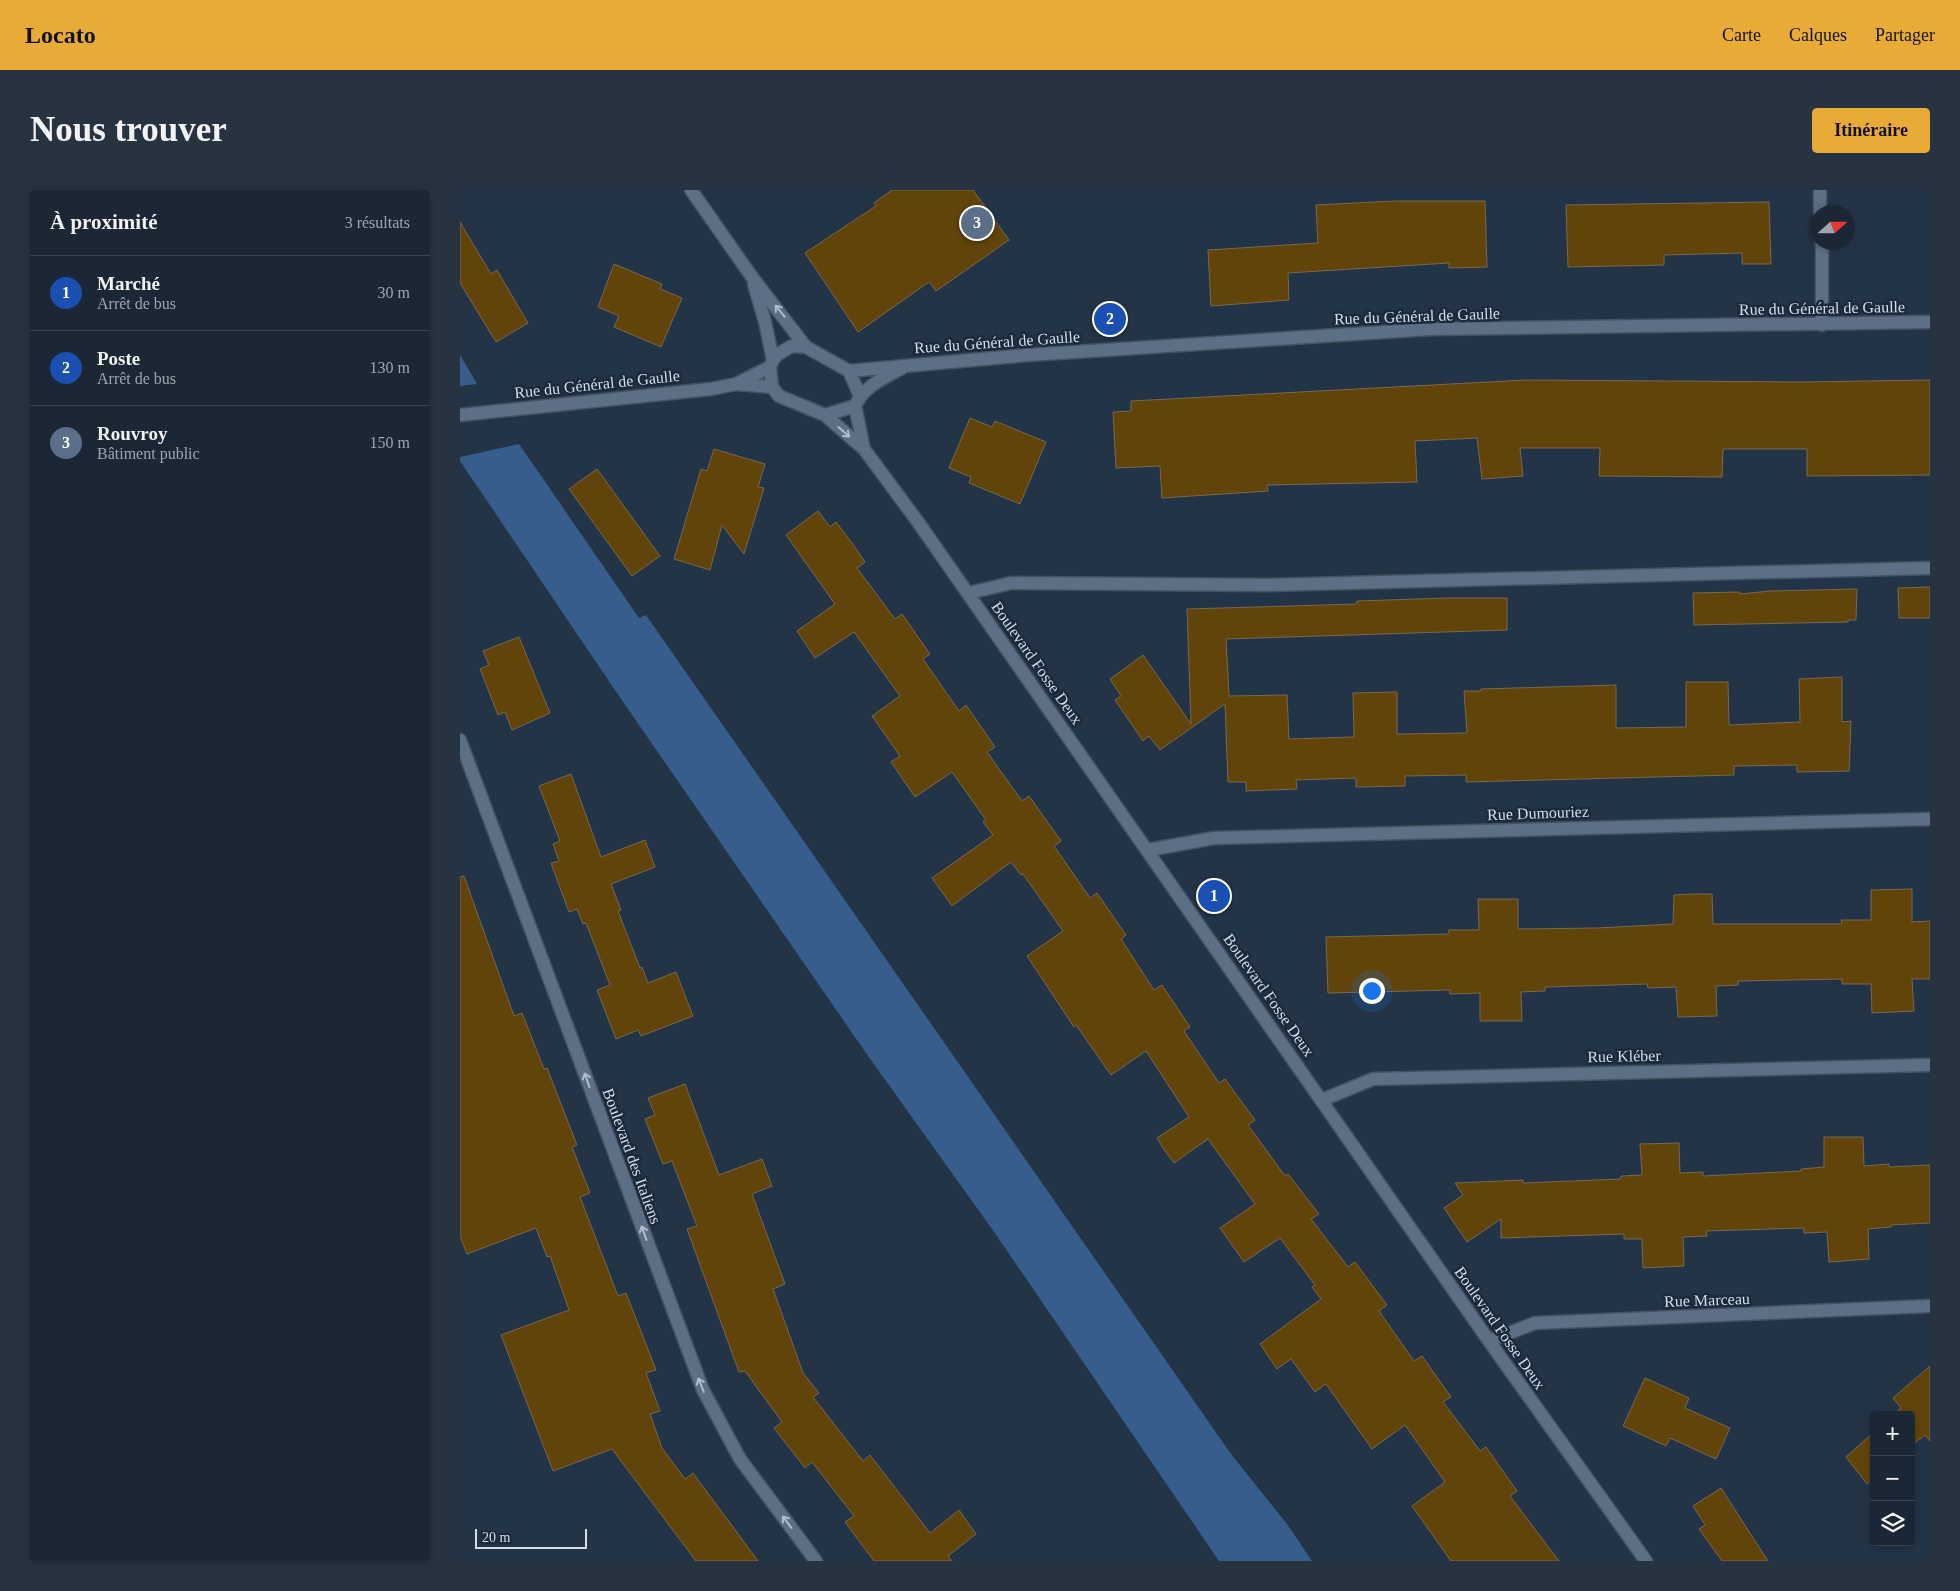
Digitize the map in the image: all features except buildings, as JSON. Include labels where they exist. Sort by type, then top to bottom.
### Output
[{"type":"street","points":[[691,190],[752,276],[806,347],[849,371],[858,401],[825,415],[779,396],[772,387],[772,363],[765,322],[752,276]]},
{"type":"street","points":[[1820,190],[1820,205]]},
{"type":"street","points":[[1822,250],[1822,325]]},
{"type":"street","name":"Rue du Général de Gaulle","points":[[849,371],[906,365],[1431,329],[1930,322]]},
{"type":"street","points":[[772,363],[778,354],[792,346],[806,347]]},
{"type":"street","name":"Rue du Général de Gaulle","points":[[736,384],[772,363]]},
{"type":"street","name":"Rue du Général de Gaulle","points":[[858,401],[868,388],[906,365]]},
{"type":"street","name":"Rue du Général de Gaulle","points":[[460,415],[711,389],[736,384],[772,387]]},
{"type":"street","name":"Boulevard Fosse Deux","points":[[858,401],[864,449]]},
{"type":"street","name":"Boulevard Fosse Deux","points":[[825,415],[864,449],[969,593],[1489,1341],[1646,1561]]},
{"type":"street","points":[[969,593],[1011,583],[1266,585],[1930,568]]},
{"type":"street","name":"Boulevard des Italiens","points":[[460,740],[703,1390],[740,1459],[816,1561]]},
{"type":"street","name":"Rue Dumouriez","points":[[1148,850],[1214,838],[1930,819]]},
{"type":"street","name":"Rue Kléber","points":[[1322,1100],[1373,1079],[1930,1065]]},
{"type":"street","name":"Rue Marceau","points":[[1489,1341],[1535,1323],[1930,1306]]},
{"type":"shaded area","points":[[460,355],[477,384],[460,386]]},
{"type":"shaded area","points":[[519,444],[639,618],[646,615],[1231,1454],[1287,1524],[1312,1561],[1219,1561],[997,1236],[866,1053],[619,696],[460,461],[460,457]]},
{"type":"place","name":"Rouvroy","points":[[977,223]]},
{"type":"place","name":"Poste","points":[[1110,319]]},
{"type":"place","name":"Marché","points":[[1214,896]]}]
